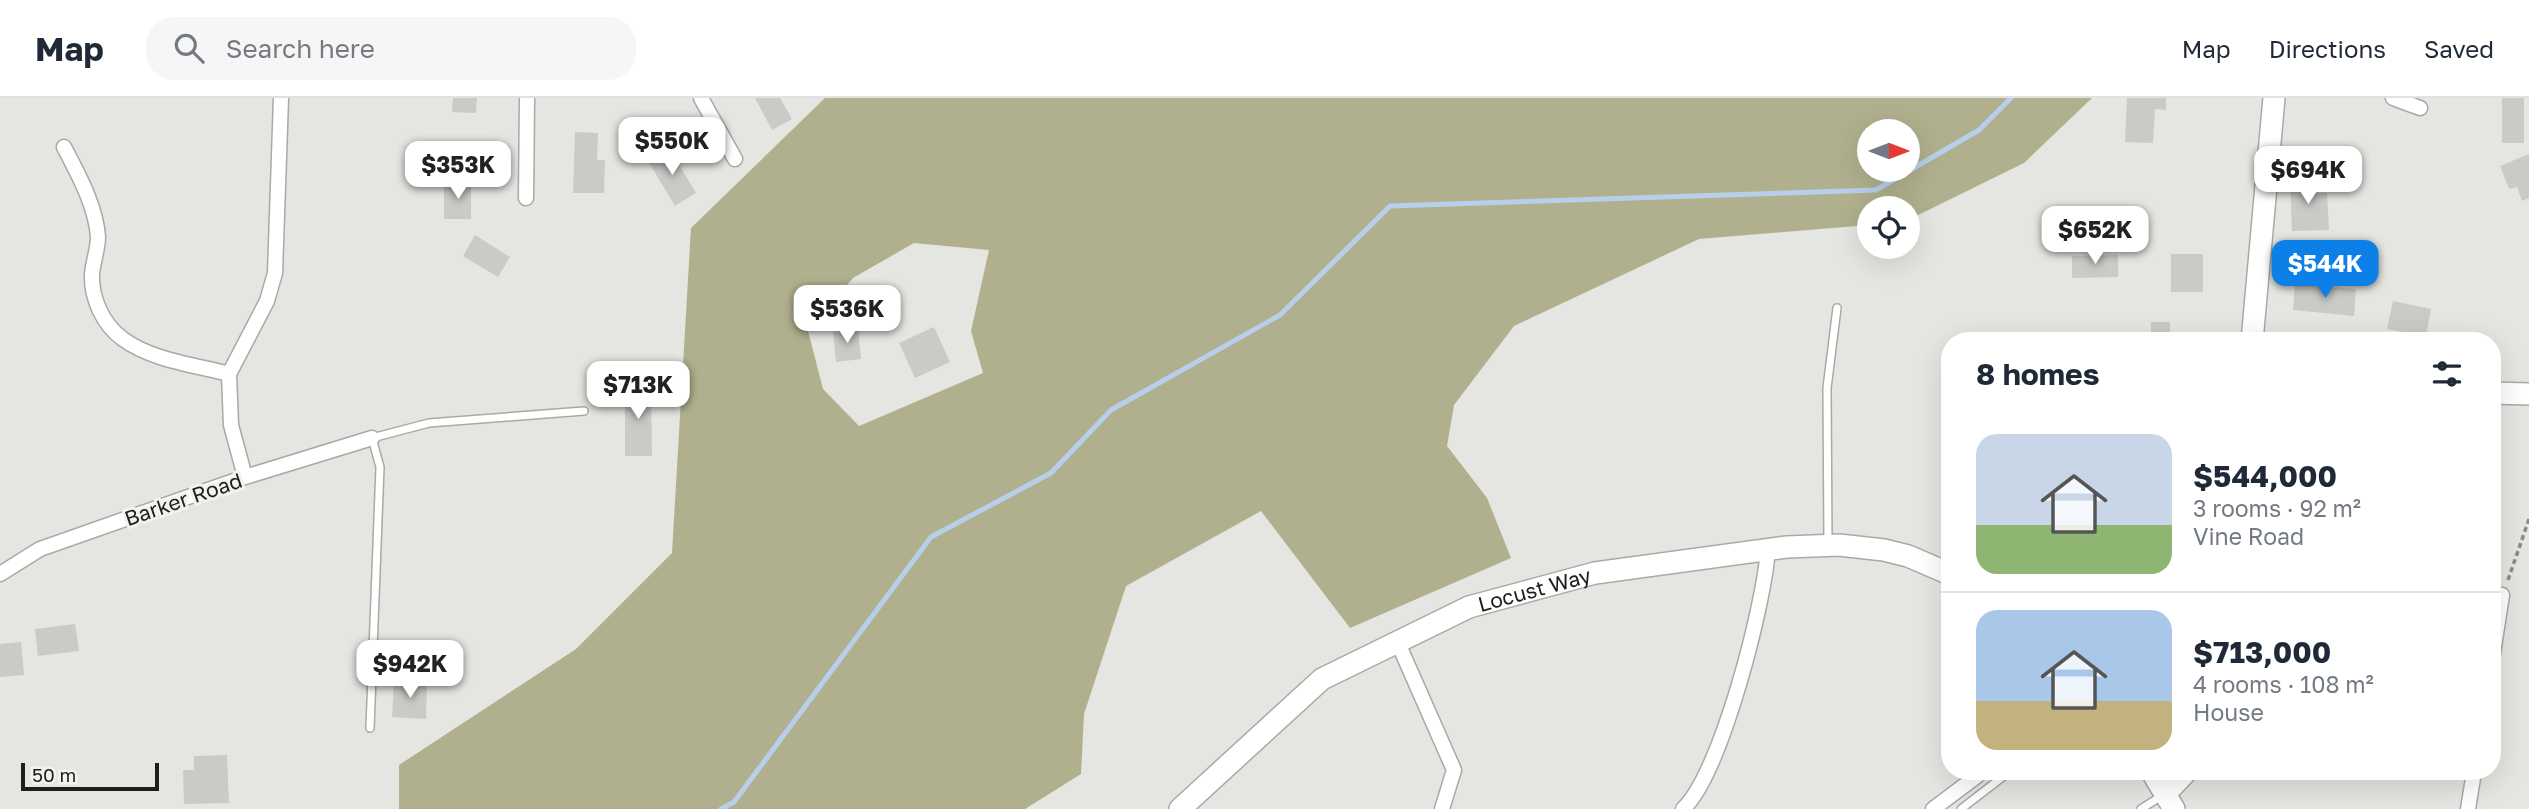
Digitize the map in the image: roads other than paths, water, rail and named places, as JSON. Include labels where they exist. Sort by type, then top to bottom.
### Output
[{"type":"main road","points":[[2253,332],[2274,98]]},
{"type":"main road","points":[[2501,393],[2529,394]]},
{"type":"main road","name":"Locust Way","points":[[1180,809],[1322,679],[1469,607],[1595,573],[1768,548],[1856,546],[1908,556],[1941,570]]},
{"type":"main road","points":[[2157,780],[2171,801],[2182,780]]},
{"type":"street","points":[[244,477],[231,425],[229,374],[267,301],[275,273],[281,98]]},
{"type":"street","points":[[526,198],[527,98]]},
{"type":"street","points":[[701,98],[735,159]]},
{"type":"street","points":[[2393,98],[2420,108]]},
{"type":"street","points":[[64,147],[91,209],[98,237],[92,273],[94,292],[99,310],[109,326],[122,339],[143,350],[229,374]]},
{"type":"street","name":"Barker Road","points":[[0,574],[40,549],[244,477],[372,438]]},
{"type":"street","points":[[1683,809],[1696,792],[1730,716],[1764,583],[1768,548]]},
{"type":"street","points":[[1398,643],[1454,770],[1447,801],[1442,809]]},
{"type":"street","points":[[1933,809],[1971,780]]},
{"type":"street","points":[[2469,809],[2473,780]]},
{"type":"lane","points":[[1828,545],[1827,388],[1837,308]]},
{"type":"lane","points":[[370,729],[380,467],[372,438],[429,424],[584,411]]},
{"type":"lane","points":[[1961,809],[1999,780]]},
{"type":"lane","points":[[2141,809],[2171,801]]},
{"type":"waterway","points":[[721,809],[734,802],[931,537],[1051,473],[1111,410],[1280,315],[1390,206],[1876,190],[1979,130],[2011,98]]}]
